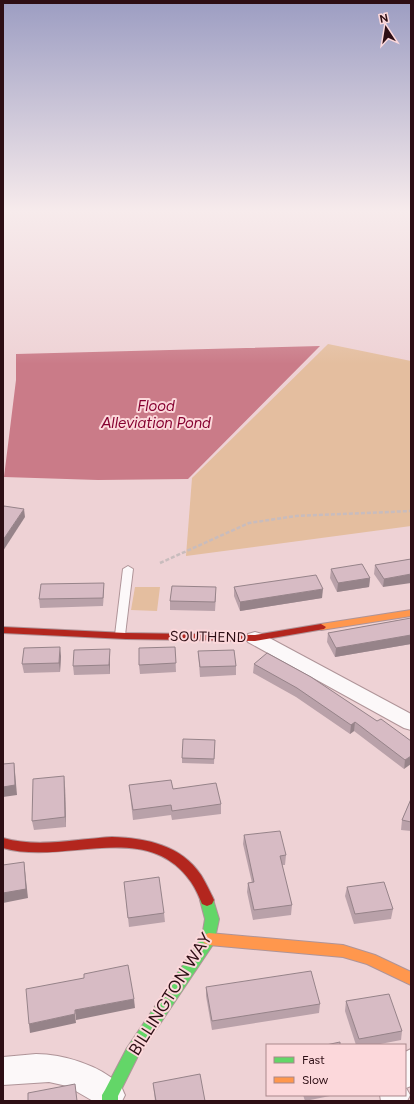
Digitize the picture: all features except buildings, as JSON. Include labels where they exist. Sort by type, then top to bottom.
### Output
[{"type":"street","name":"SOUTHEND","points":[[3,630],[120,636],[255,638],[411,613]]},
{"type":"street","points":[[255,638],[411,724]]},
{"type":"street","name":"BILLINGTON WAY","points":[[3,843],[23,849],[113,841],[150,844],[165,850],[186,864],[199,880],[211,911],[212,930],[209,939],[132,1053],[110,1098]]},
{"type":"street","points":[[209,939],[343,951],[370,959],[411,979]]},
{"type":"street","points":[[406,1073],[411,1063]]},
{"type":"street","points":[[3,1071],[52,1067],[81,1076],[110,1098]]},
{"type":"lane","points":[[120,636],[128,569]]},
{"type":"path","points":[[160,563],[249,523],[296,516],[411,511]]},
{"type":"shaded area","points":[[328,344],[411,361],[411,526],[186,556],[192,478]]},
{"type":"shaded area","points":[[135,587],[160,587],[157,611],[131,610]]},
{"type":"water","name":"Flood Alleviation Pond","points":[[320,346],[188,479],[98,480],[4,477],[16,380],[16,354]]},
{"type":"traffic: fast","points":[[110,1101],[110,1095],[132,1053],[209,939],[212,919],[207,900]]},
{"type":"traffic: slow","points":[[321,627],[411,613]]},
{"type":"traffic: slow","points":[[209,939],[343,951],[370,959],[411,979]]},
{"type":"traffic: jam","points":[[3,630],[126,636],[255,638],[321,627]]},
{"type":"traffic: jam","points":[[3,843],[28,848],[112,842],[151,846],[168,853],[183,864],[197,879],[207,900]]}]
